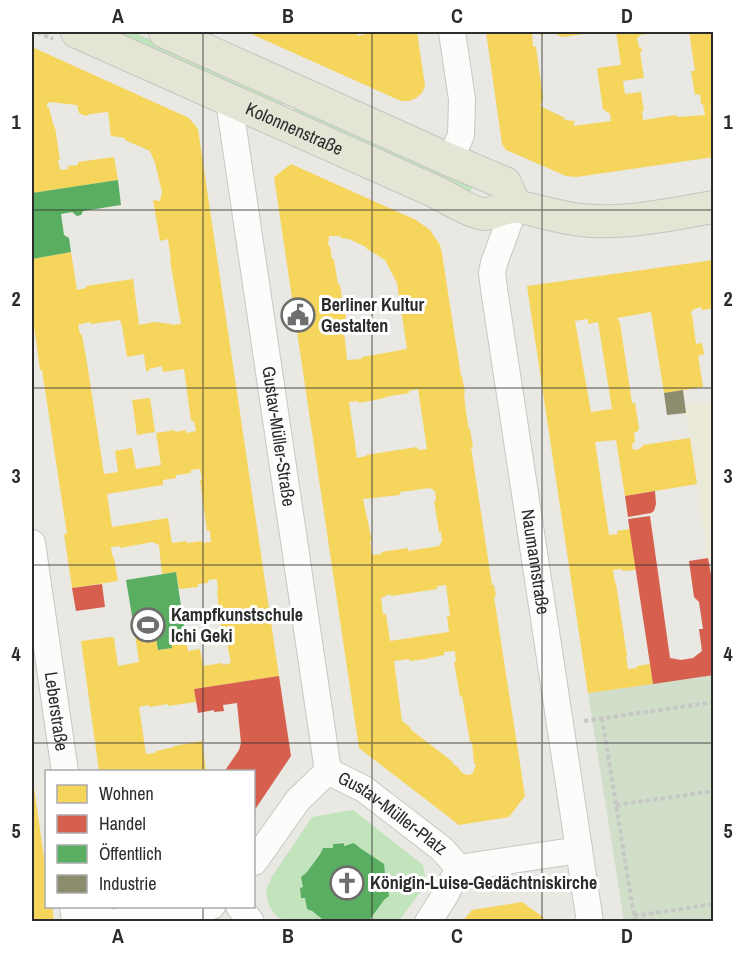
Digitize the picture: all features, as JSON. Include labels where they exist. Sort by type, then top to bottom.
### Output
[{"type":"main road","name":"Kolonnenstraße","points":[[77,32],[485,214],[515,206],[562,217],[604,221],[644,218],[714,207]]},
{"type":"main road","name":"Kolonnenstraße","points":[[165,32],[506,183],[515,206]]},
{"type":"street","points":[[450,160],[461,135],[462,126],[462,99],[452,32]]},
{"type":"street","name":"Gustav-Müller-Straße","points":[[230,101],[328,771]]},
{"type":"street","name":"Naumannstraße","points":[[515,206],[492,273],[590,921]]},
{"type":"street","name":"Leberstraße","points":[[32,543],[65,770]]},
{"type":"street","name":"Gustav-Müller-Platz","points":[[255,861],[298,800],[328,771],[364,789],[442,849],[459,868]]},
{"type":"street","name":"Gustav-Müller-Platz","points":[[459,868],[579,850]]},
{"type":"street","name":"Gustav-Müller-Platz","points":[[428,921],[459,868]]},
{"type":"street","points":[[115,921],[199,908]]},
{"type":"street","points":[[241,908],[251,921]]},
{"type":"path","points":[[584,721],[714,702]]},
{"type":"path","points":[[602,718],[635,919],[714,904]]},
{"type":"path","points":[[616,805],[714,790]]},
{"type":"path","points":[[316,921],[319,917]]},
{"type":"shaded area","points":[[713,401],[713,591],[685,405]]},
{"type":"shaded area","points":[[713,675],[713,921],[624,921],[588,693]]},
{"type":"green space","points":[[108,32],[133,32],[286,99],[282,109]]},
{"type":"green space","points":[[296,104],[475,184],[469,193],[292,114]]},
{"type":"green space","points":[[353,810],[423,865],[425,885],[399,921],[368,921],[387,885],[390,884],[389,874],[385,874],[383,864],[354,843],[344,846],[344,842],[333,844],[333,848],[323,848],[303,875],[303,887],[300,888],[301,898],[305,898],[307,908],[326,921],[282,920],[274,913],[267,898],[267,887],[271,878],[312,817]]},
{"type":"building: Wohnen","points":[[247,32],[357,32],[357,36],[371,32],[417,32],[425,86],[416,98],[401,101]]},
{"type":"building: Wohnen","points":[[486,32],[592,32],[562,37],[553,33],[532,34],[543,99],[540,106],[565,118],[564,120],[575,121],[573,126],[611,121],[610,114],[603,109],[597,68],[621,65],[616,32],[655,32],[640,35],[636,40],[639,48],[641,47],[644,78],[623,81],[625,94],[641,92],[643,120],[676,115],[677,117],[705,115],[700,94],[695,95],[691,71],[695,71],[689,32],[714,32],[714,157],[576,177],[566,176],[506,150],[502,144]]},
{"type":"building: Wohnen","points":[[32,47],[189,118],[198,129],[279,676],[194,689],[196,702],[139,707],[146,754],[202,741],[206,770],[99,770],[81,641],[114,638],[118,666],[139,662],[135,634],[155,631],[158,650],[172,648],[171,642],[186,640],[188,651],[200,649],[203,666],[231,663],[227,643],[222,639],[217,579],[198,584],[198,587],[179,589],[176,572],[162,574],[159,545],[152,542],[120,548],[120,546],[111,547],[118,581],[72,588],[64,534],[67,534],[32,311],[32,259],[71,252],[77,290],[86,288],[86,286],[133,279],[139,325],[154,322],[181,324],[168,239],[160,241],[153,200],[160,201],[162,192],[150,151],[125,138],[111,136],[108,112],[85,116],[79,113],[77,105],[49,102],[47,107],[55,127],[60,170],[78,165],[78,162],[114,157],[118,180],[32,193]],"holes":[[[120,320],[127,357],[144,354],[146,371],[162,366],[163,372],[184,369],[191,421],[194,421],[196,431],[186,433],[186,430],[175,432],[175,430],[156,433],[161,465],[136,469],[132,448],[115,451],[118,472],[104,474],[87,363],[78,325]],[[200,469],[202,479],[200,480],[207,531],[210,531],[211,542],[172,543],[168,518],[112,527],[107,494],[163,485],[163,480],[191,473],[191,470]]]},
{"type":"building: Wohnen","points":[[291,164],[416,220],[430,230],[440,245],[465,393],[473,447],[471,447],[492,585],[494,585],[496,596],[494,597],[525,796],[509,817],[459,825],[359,748],[274,177]],"holes":[[[329,236],[340,236],[366,247],[385,260],[397,283],[407,349],[347,360],[344,331],[348,331],[345,313],[342,313],[340,284],[338,285],[334,259],[332,259],[328,245]],[[418,389],[427,449],[418,450],[417,447],[357,458],[349,402],[358,401],[359,403],[409,393],[409,391]],[[430,488],[435,491],[436,501],[434,501],[442,541],[439,546],[408,551],[408,548],[372,555],[370,541],[372,541],[363,499],[400,495],[400,492]],[[446,585],[450,616],[447,616],[449,632],[390,641],[381,598],[390,594],[391,596],[437,589],[437,586]],[[455,651],[456,662],[454,662],[460,697],[462,696],[470,742],[472,742],[474,764],[476,764],[470,775],[464,774],[453,762],[402,721],[394,661],[409,659],[410,661],[444,655],[444,652]]]},
{"type":"building: Wohnen","points":[[714,260],[714,308],[702,310],[701,307],[690,313],[696,344],[702,343],[704,354],[698,356],[703,387],[664,393],[651,312],[617,318],[620,323],[632,403],[635,403],[639,428],[637,432],[634,432],[633,450],[640,449],[643,445],[690,438],[697,484],[625,496],[616,440],[595,442],[609,535],[630,529],[636,570],[613,570],[628,669],[650,664],[653,684],[588,693],[527,286]],"holes":[[[588,319],[588,324],[598,322],[612,409],[591,412],[575,321]]]},
{"type":"building: Wohnen","points":[[150,398],[155,432],[137,435],[132,400]]},
{"type":"building: Wohnen","points":[[33,780],[45,865],[45,908],[52,908],[54,921],[32,921]]},
{"type":"building: Wohnen","points":[[522,902],[543,917],[544,921],[463,921],[472,910]]},
{"type":"building: Handel","points":[[655,491],[654,511],[628,517],[625,496]]},
{"type":"building: Handel","points":[[650,516],[670,658],[681,660],[693,658],[702,651],[699,629],[703,629],[699,602],[694,597],[689,561],[708,558],[714,591],[714,675],[653,684],[628,519]]},
{"type":"building: Handel","points":[[102,584],[105,607],[76,611],[72,588]]},
{"type":"building: Handel","points":[[279,676],[291,756],[255,810],[255,770],[225,770],[241,743],[237,703],[223,705],[224,711],[198,713],[194,689]]},
{"type":"building: Öffentlich","points":[[118,180],[121,205],[83,211],[77,216],[72,212],[61,214],[64,235],[69,238],[71,252],[32,259],[32,193]]},
{"type":"building: Öffentlich","points":[[176,572],[186,640],[171,642],[172,648],[158,650],[155,631],[135,634],[126,580]]},
{"type":"building: Öffentlich","name":"Königin-Luise-Gedächtniskirche","points":[[344,843],[344,846],[354,843],[384,864],[385,874],[389,874],[390,884],[387,885],[389,896],[368,922],[326,922],[307,909],[305,898],[301,898],[300,888],[303,887],[301,877],[323,848],[333,848],[333,844]]},
{"type":"building: Industrie","points":[[683,390],[686,413],[667,415],[664,393]]},
{"type":"place","name":"Berliner Kultur Gestalten","points":[[298,315]]},
{"type":"place","name":"Kampfkunstschule Ichi Geki","points":[[148,625]]},
{"type":"place","name":"Königin-Luise-Gedächtniskirche","points":[[347,883]]}]
